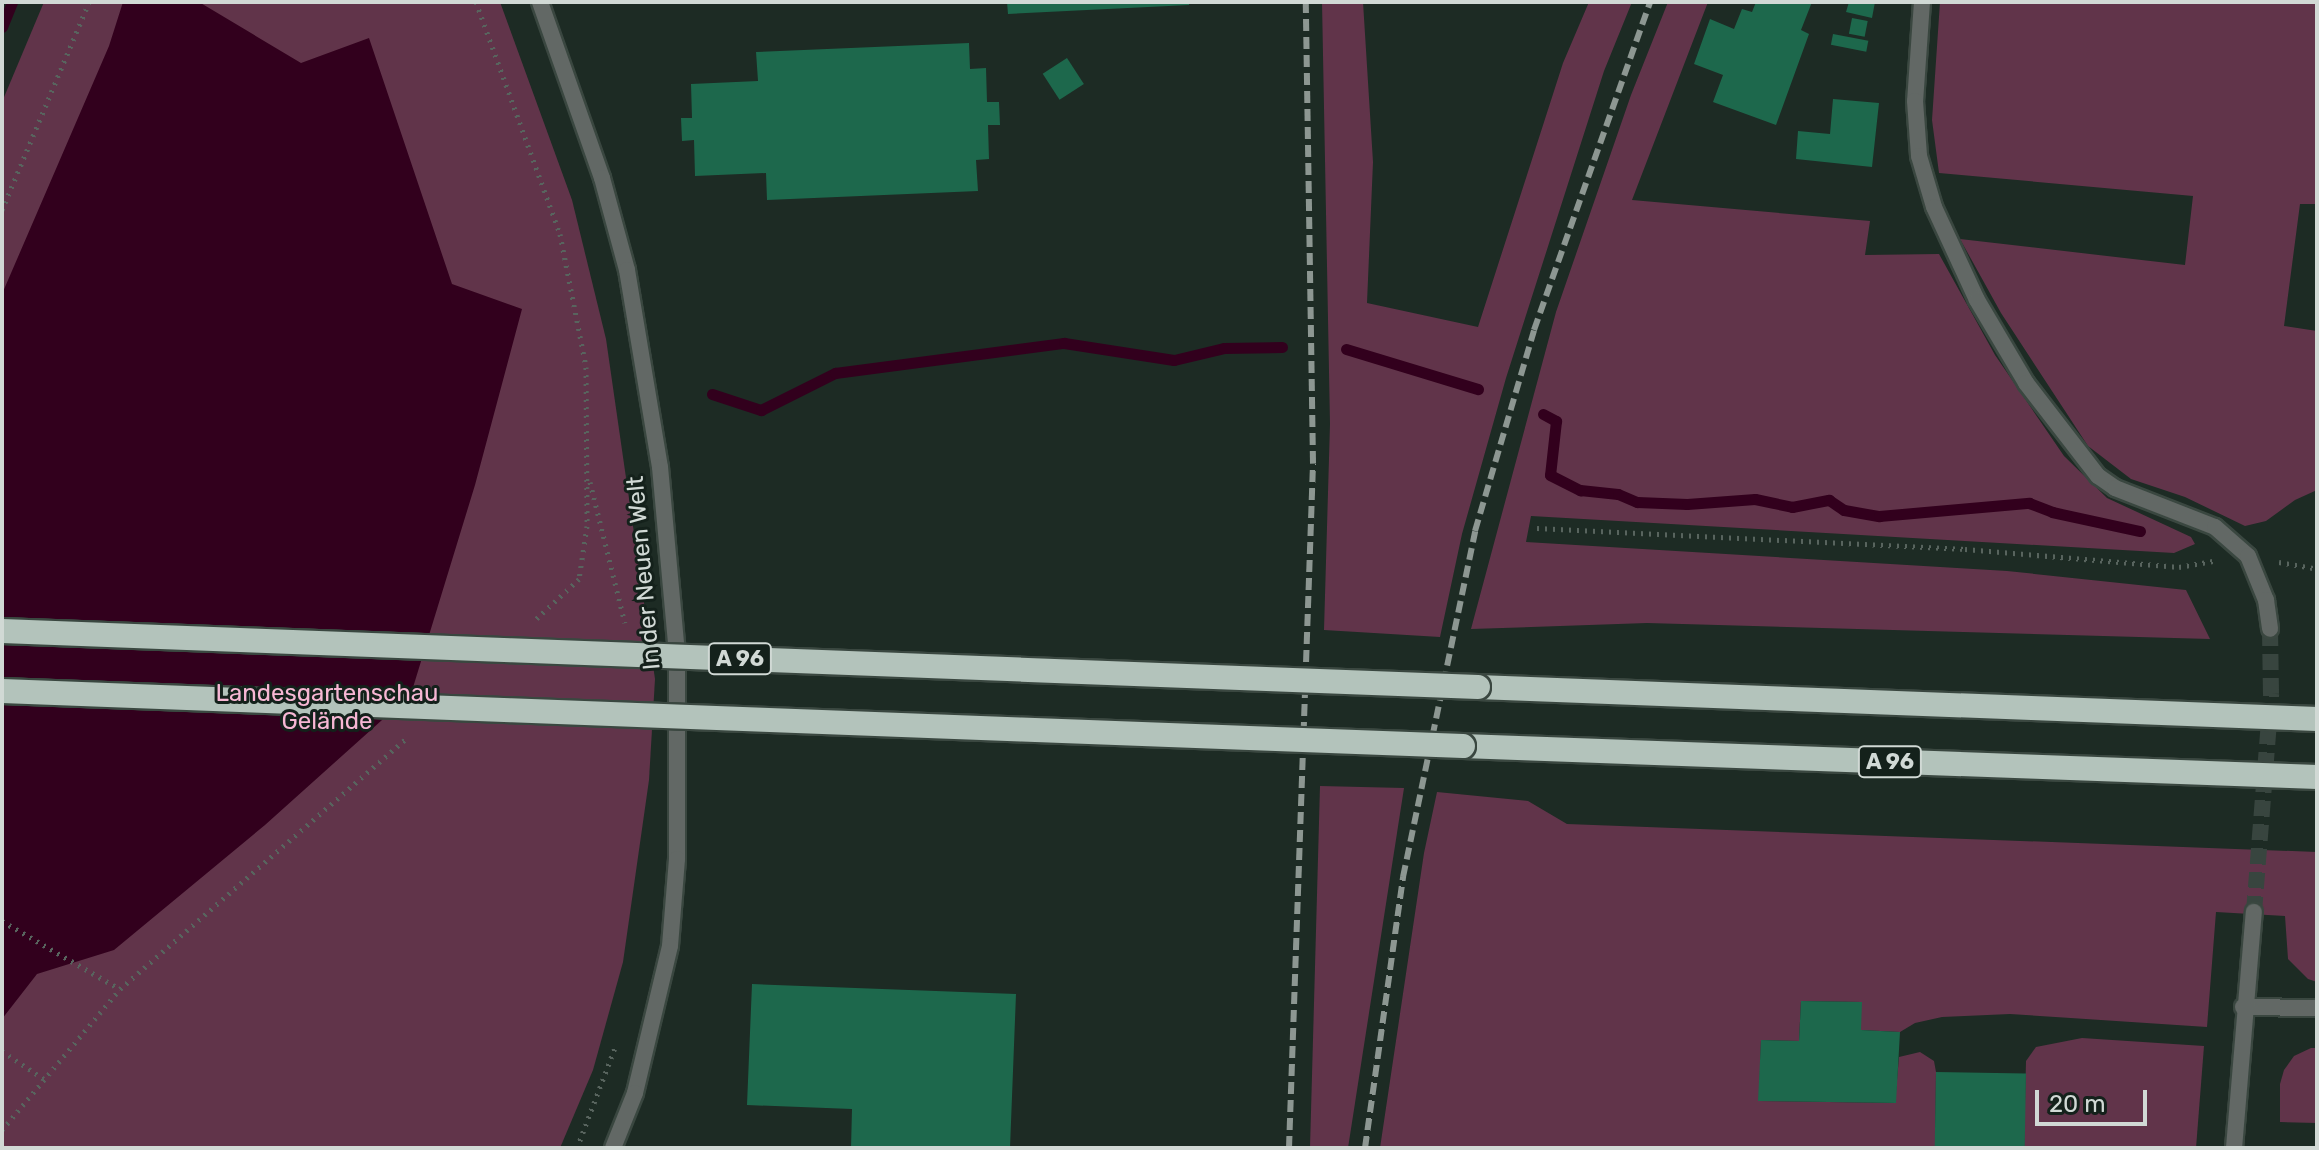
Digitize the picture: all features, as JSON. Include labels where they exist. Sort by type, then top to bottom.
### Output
[{"type":"highway","name":"A 96","points":[[2,631],[2317,719]]},
{"type":"highway","name":"A 96","points":[[2,691],[2317,777]]},
{"type":"street","name":"In der Neuen Welt","points":[[540,2],[602,178],[627,270],[660,467],[677,653],[678,829],[670,946],[635,1093],[613,1148]]},
{"type":"street","points":[[1922,2],[1915,101],[1919,156],[1948,240],[2004,347],[2063,436],[2098,476],[2115,488],[2215,527],[2248,556],[2266,600],[2270,629]]},
{"type":"street","points":[[2234,1148],[2243,1007],[2254,912]]},
{"type":"street","points":[[2243,1007],[2317,1008]]},
{"type":"path","points":[[2,210],[89,2]]},
{"type":"path","points":[[476,2],[560,234],[586,367],[587,526],[579,579],[533,622]]},
{"type":"path","points":[[588,473],[628,636]]},
{"type":"path","points":[[1537,528],[1965,549],[2179,567],[2248,556],[2317,569]]},
{"type":"path","points":[[2,1130],[120,989],[417,729]]},
{"type":"path","points":[[2,921],[120,989]]},
{"type":"path","points":[[577,1148],[619,1036]]},
{"type":"path","points":[[2,1051],[44,1079]]},
{"type":"green space","name":"Landesgartenschau Gelände","points":[[44,2],[500,2],[572,200],[606,339],[655,679],[649,780],[623,962],[593,1070],[560,1148],[2,1148],[2,102]]},
{"type":"green space","points":[[1322,2],[1363,2],[1373,162],[1367,303],[1478,327],[1563,63],[1589,2],[1632,2],[1604,71],[1506,378],[1462,534],[1440,637],[1324,630],[1330,424]]},
{"type":"green space","points":[[1668,2],[1708,2],[1632,200],[1870,221],[1865,255],[1939,254],[1995,355],[2064,456],[2107,498],[2191,537],[2195,544],[2174,553],[1531,516],[1526,542],[2007,571],[2186,590],[2210,639],[1647,623],[1471,629],[1556,312],[1631,95]]},
{"type":"green space","points":[[1940,2],[2317,2],[2317,204],[2300,204],[2284,326],[2317,331],[2317,490],[2295,500],[2266,521],[2245,526],[2185,497],[2131,479],[2088,446],[2001,313],[1960,239],[2185,265],[2193,196],[1939,173],[1932,120]]},
{"type":"green space","points":[[1320,786],[1404,788],[1348,1148],[1310,1148]]},
{"type":"green space","points":[[1437,792],[1528,801],[1567,824],[2317,852],[2317,982],[2308,979],[2288,959],[2285,916],[2216,912],[2207,1027],[2010,1014],[1942,1017],[1915,1023],[1900,1032],[1861,1030],[1861,1002],[1801,1001],[1799,1041],[1761,1040],[1759,1101],[1895,1103],[1899,1057],[1920,1052],[1934,1061],[1936,1072],[1935,1148],[1380,1148],[1424,853]]},
{"type":"green space","points":[[2082,1038],[2204,1046],[2196,1148],[2024,1148],[2026,1061],[2036,1047]]},
{"type":"green space","points":[[2317,1048],[2317,1123],[2280,1122],[2280,1084],[2284,1070],[2294,1056]]},
{"type":"shaded area","points":[[123,2],[199,2],[301,63],[369,38],[452,284],[522,309],[475,485],[411,694],[265,825],[114,950],[37,974],[2,1019],[2,294],[109,46]]},
{"type":"building","points":[[1007,2],[1189,2],[1189,5],[1008,14]]},
{"type":"building","points":[[1756,2],[1812,2],[1801,30],[1809,34],[1776,125],[1713,102],[1723,75],[1694,64],[1710,19],[1734,29],[1742,9],[1752,12]]},
{"type":"building","points":[[1849,2],[1875,2],[1872,18],[1846,12]]},
{"type":"building","points":[[1852,18],[1868,21],[1865,37],[1849,34]]},
{"type":"building","points":[[1833,34],[1868,41],[1866,52],[1831,45]]},
{"type":"building","points":[[969,43],[970,69],[986,68],[987,102],[999,102],[1000,125],[988,125],[989,159],[976,160],[978,191],[767,200],[766,173],[695,176],[694,140],[682,141],[681,118],[692,118],[691,84],[758,81],[756,52]]},
{"type":"building","points":[[1067,58],[1084,84],[1060,100],[1043,74]]},
{"type":"building","points":[[1833,99],[1879,103],[1872,167],[1796,159],[1798,131],[1830,134]]},
{"type":"building","points":[[752,984],[1016,994],[1010,1148],[851,1148],[852,1109],[747,1105]]},
{"type":"building","points":[[1801,1001],[1862,1002],[1861,1030],[1900,1032],[1896,1103],[1758,1101],[1761,1040],[1799,1041]]},
{"type":"building","points":[[1936,1072],[2026,1074],[2025,1148],[1935,1148]]},
{"type":"waterway","points":[[2,27],[12,2]]},
{"type":"waterway","points":[[712,394],[761,410],[835,373],[1064,343],[1174,360],[1224,348],[1282,347]]},
{"type":"waterway","points":[[1346,349],[1478,389]]},
{"type":"waterway","points":[[1543,414],[1556,421],[1550,475],[1580,490],[1618,494],[1637,502],[1687,504],[1755,499],[1792,507],[1829,500],[1844,510],[1879,516],[2029,503],[2052,512],[2140,531]]},
{"type":"tunnel","points":[[2254,912],[2271,694],[2270,629]]},
{"type":"railway","points":[[1289,1148],[1313,463],[1306,2]]},
{"type":"railway","points":[[1365,1148],[1403,877],[1475,531],[1534,330],[1650,2]]}]
